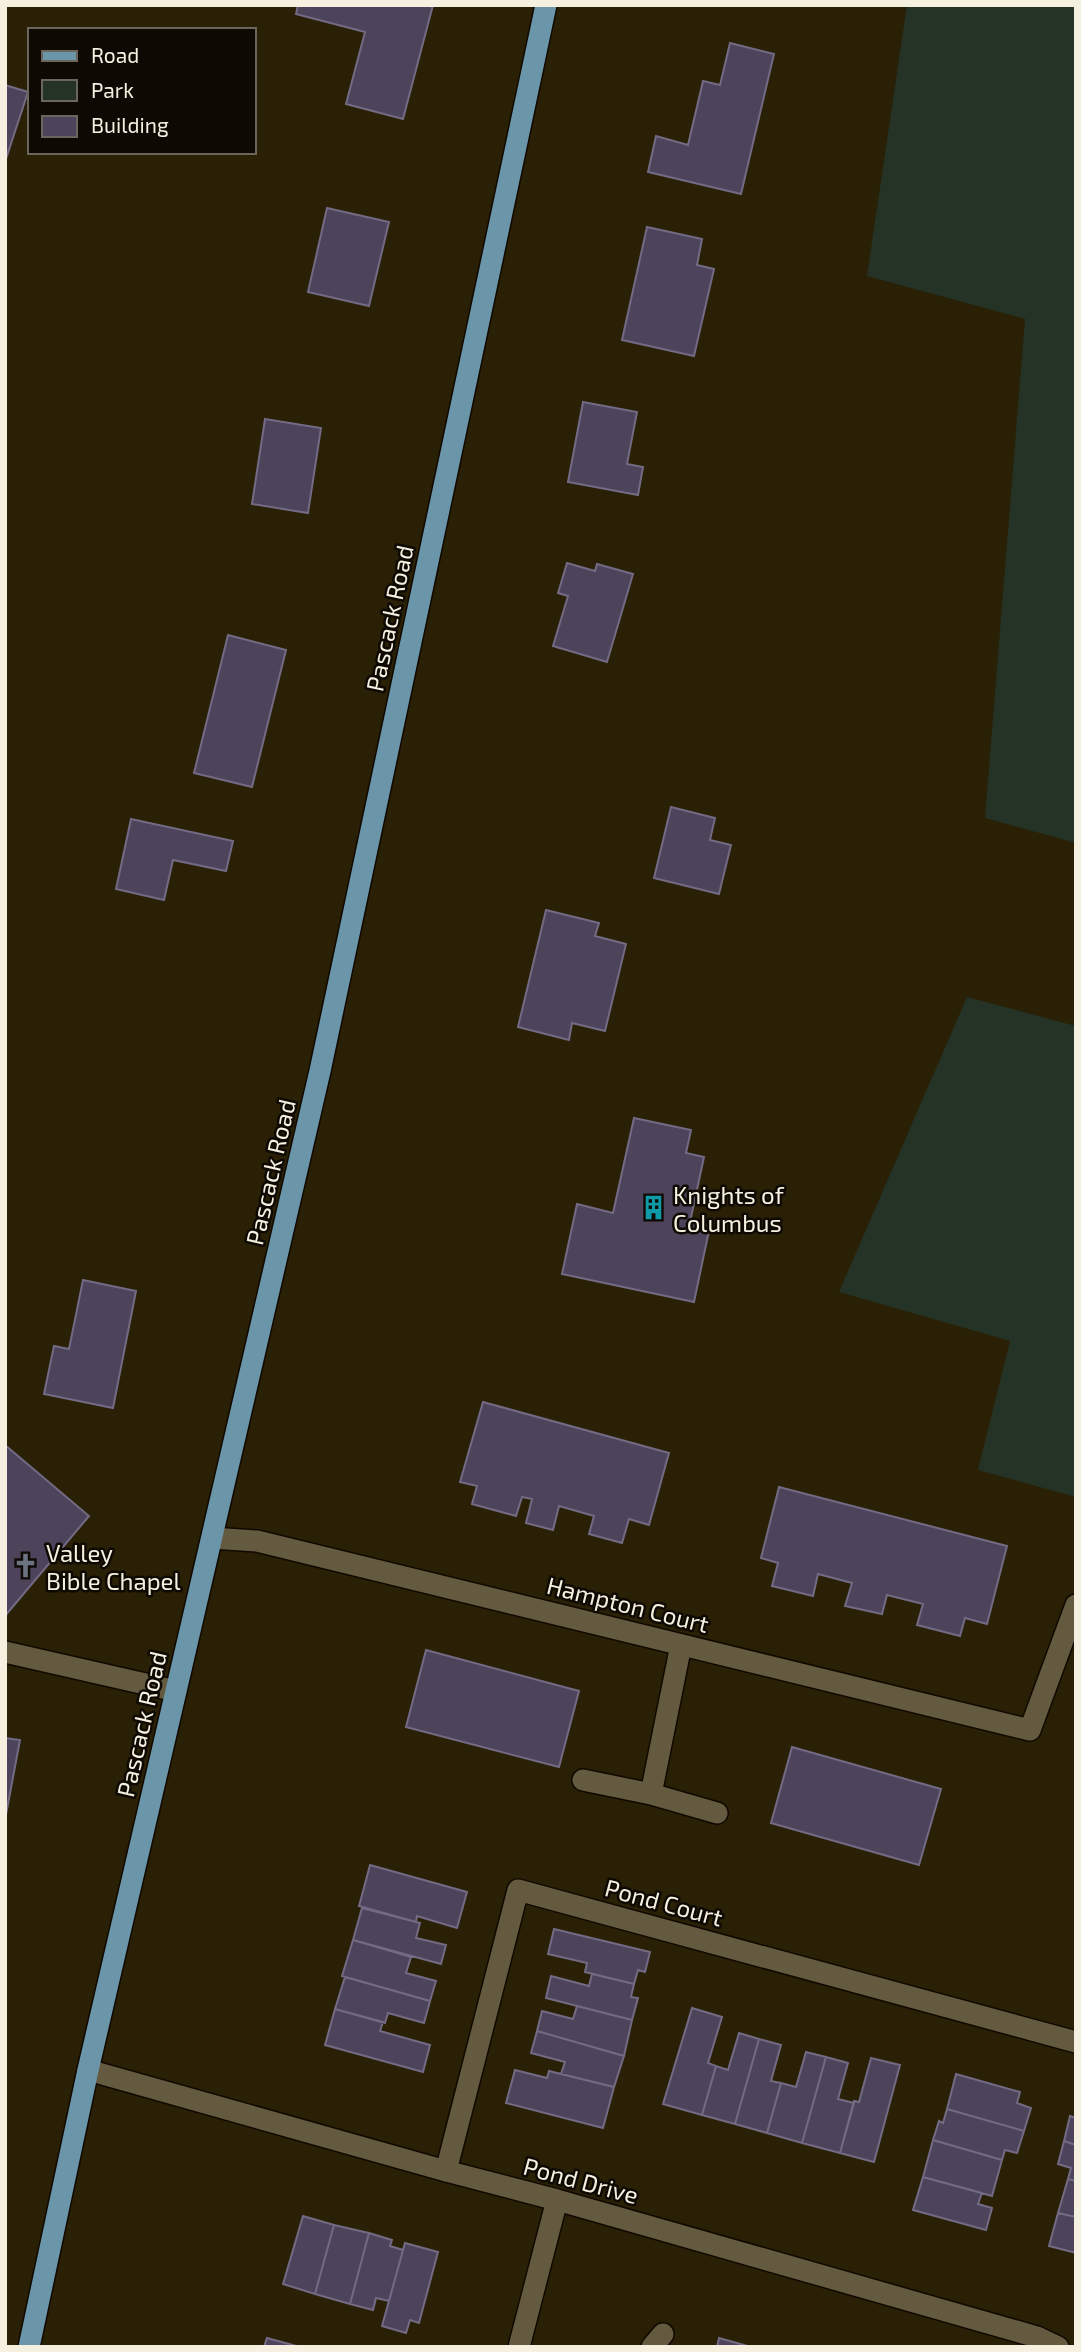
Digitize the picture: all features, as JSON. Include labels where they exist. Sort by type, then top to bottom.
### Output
[{"type":"main road","name":"Pascack Road","points":[[29,2347],[88,2070],[320,1071],[546,5]]},
{"type":"street","name":"Hampton Court","points":[[212,1538],[257,1541],[1030,1730],[1076,1605]]},
{"type":"street","points":[[651,1794],[681,1645]]},
{"type":"street","points":[[5,1652],[176,1690]]},
{"type":"street","points":[[583,1780],[651,1794],[717,1813]]},
{"type":"street","name":"Pond Court","points":[[446,2171],[519,1890],[1076,2042]]},
{"type":"street","name":"Pond Drive","points":[[88,2070],[1037,2337],[1058,2347]]},
{"type":"street","points":[[519,2347],[557,2200]]},
{"type":"green space","points":[[907,5],[1076,5],[1076,843],[985,818],[1025,319],[867,276]]},
{"type":"green space","points":[[967,997],[1076,1026],[1076,1497],[978,1470],[1010,1341],[839,1292]]},
{"type":"building","points":[[298,5],[433,5],[403,119],[346,104],[365,32],[296,14]]},
{"type":"building","points":[[730,43],[774,54],[741,194],[648,172],[656,136],[688,145],[703,81],[720,85]]},
{"type":"building","points":[[5,85],[28,92],[5,162]]},
{"type":"building","points":[[327,208],[389,222],[369,306],[308,292]]},
{"type":"building","points":[[647,227],[702,239],[697,265],[714,269],[694,356],[622,340]]},
{"type":"building","points":[[583,402],[637,412],[627,464],[643,467],[638,495],[568,482]]},
{"type":"building","points":[[265,419],[321,428],[308,513],[252,504]]},
{"type":"building","points":[[567,563],[595,571],[597,564],[633,574],[607,662],[553,646],[568,596],[558,593]]},
{"type":"building","points":[[228,635],[286,650],[252,787],[194,773]]},
{"type":"building","points":[[671,807],[715,818],[710,840],[731,845],[719,894],[654,878]]},
{"type":"building","points":[[131,819],[233,841],[226,871],[173,860],[164,900],[116,889]]},
{"type":"building","points":[[546,910],[599,923],[595,936],[626,944],[605,1031],[572,1023],[569,1040],[518,1027]]},
{"type":"building","name":"Knights of Columbus","points":[[634,1118],[691,1130],[686,1153],[704,1157],[690,1222],[710,1226],[694,1302],[562,1274],[577,1204],[613,1213]]},
{"type":"building","points":[[83,1280],[136,1291],[113,1408],[44,1394],[54,1346],[69,1349]]},
{"type":"building","points":[[483,1402],[669,1453],[649,1525],[629,1519],[622,1543],[589,1534],[594,1516],[559,1506],[553,1530],[526,1523],[532,1499],[522,1497],[516,1516],[472,1504],[477,1486],[460,1482]]},
{"type":"building","name":"Valley Bible Chapel","points":[[5,1445],[89,1516],[5,1616]]},
{"type":"building","points":[[779,1487],[1007,1546],[987,1624],[965,1618],[960,1636],[917,1625],[923,1604],[887,1595],[882,1614],[845,1606],[852,1583],[818,1574],[813,1596],[772,1586],[778,1563],[761,1558]]},
{"type":"building","points":[[426,1650],[579,1691],[559,1767],[406,1727]]},
{"type":"building","points":[[5,1738],[20,1740],[5,1820]]},
{"type":"building","points":[[792,1747],[941,1789],[919,1865],[771,1823]]},
{"type":"building","points":[[370,1865],[467,1892],[457,1928],[417,1916],[416,1922],[359,1906]]},
{"type":"building","points":[[362,1908],[420,1923],[416,1938],[446,1945],[441,1964],[353,1940]]},
{"type":"building","points":[[554,1929],[650,1952],[645,1972],[638,1970],[634,1984],[585,1972],[587,1963],[548,1954]]},
{"type":"building","points":[[353,1940],[411,1957],[406,1973],[436,1981],[430,2001],[342,1976]]},
{"type":"building","points":[[592,1974],[634,1984],[631,1997],[638,1998],[632,2020],[546,1998],[551,1976],[589,1986]]},
{"type":"building","points":[[345,1977],[430,2001],[424,2023],[388,2013],[385,2023],[335,2009]]},
{"type":"building","points":[[577,2006],[632,2020],[624,2056],[537,2031],[542,2011],[573,2019]]},
{"type":"building","points":[[692,2008],[722,2017],[708,2063],[716,2066],[702,2115],[663,2104]]},
{"type":"building","points":[[335,2009],[383,2022],[380,2031],[430,2045],[423,2072],[325,2045]]},
{"type":"building","points":[[537,2031],[624,2056],[614,2087],[561,2074],[565,2062],[531,2053]]},
{"type":"building","points":[[739,2033],[759,2039],[735,2124],[702,2115],[716,2066],[728,2070]]},
{"type":"building","points":[[759,2039],[781,2045],[771,2081],[781,2083],[767,2133],[735,2124]]},
{"type":"building","points":[[806,2052],[826,2057],[802,2143],[767,2133],[781,2083],[796,2087]]},
{"type":"building","points":[[826,2057],[848,2063],[838,2099],[854,2103],[840,2153],[802,2143]]},
{"type":"building","points":[[871,2058],[900,2065],[874,2162],[840,2153],[854,2101],[859,2102]]},
{"type":"building","points":[[515,2070],[547,2078],[549,2071],[614,2087],[603,2128],[506,2103]]},
{"type":"building","points":[[956,2074],[1020,2092],[1017,2103],[1031,2108],[1024,2131],[947,2109]]},
{"type":"building","points":[[947,2109],[1024,2131],[1017,2153],[1005,2150],[1002,2160],[933,2140],[939,2121],[943,2123]]},
{"type":"building","points":[[1070,2116],[1076,2118],[1076,2145],[1064,2141]]},
{"type":"building","points":[[933,2140],[1002,2160],[992,2196],[923,2177]]},
{"type":"building","points":[[1064,2141],[1076,2145],[1076,2181],[1068,2179],[1071,2168],[1058,2164]]},
{"type":"building","points":[[923,2177],[982,2193],[978,2204],[992,2208],[986,2230],[913,2210]]},
{"type":"building","points":[[1068,2179],[1076,2181],[1076,2217],[1058,2213]]},
{"type":"building","points":[[1058,2213],[1076,2217],[1076,2253],[1049,2246]]},
{"type":"building","points":[[303,2216],[334,2225],[315,2294],[283,2284]]},
{"type":"building","points":[[334,2225],[369,2233],[350,2304],[315,2294]]},
{"type":"building","points":[[369,2233],[392,2240],[390,2246],[403,2250],[389,2301],[376,2298],[373,2310],[350,2304]]},
{"type":"building","points":[[405,2243],[438,2252],[419,2323],[410,2320],[406,2333],[382,2326]]},
{"type":"building","points":[[267,2338],[300,2347],[264,2347]]},
{"type":"building","points":[[719,2338],[751,2347],[717,2347]]},
{"type":"place","name":"Knights of Columbus","points":[[653,1208]]},
{"type":"place","name":"Valley Bible Chapel","points":[[26,1566]]}]
